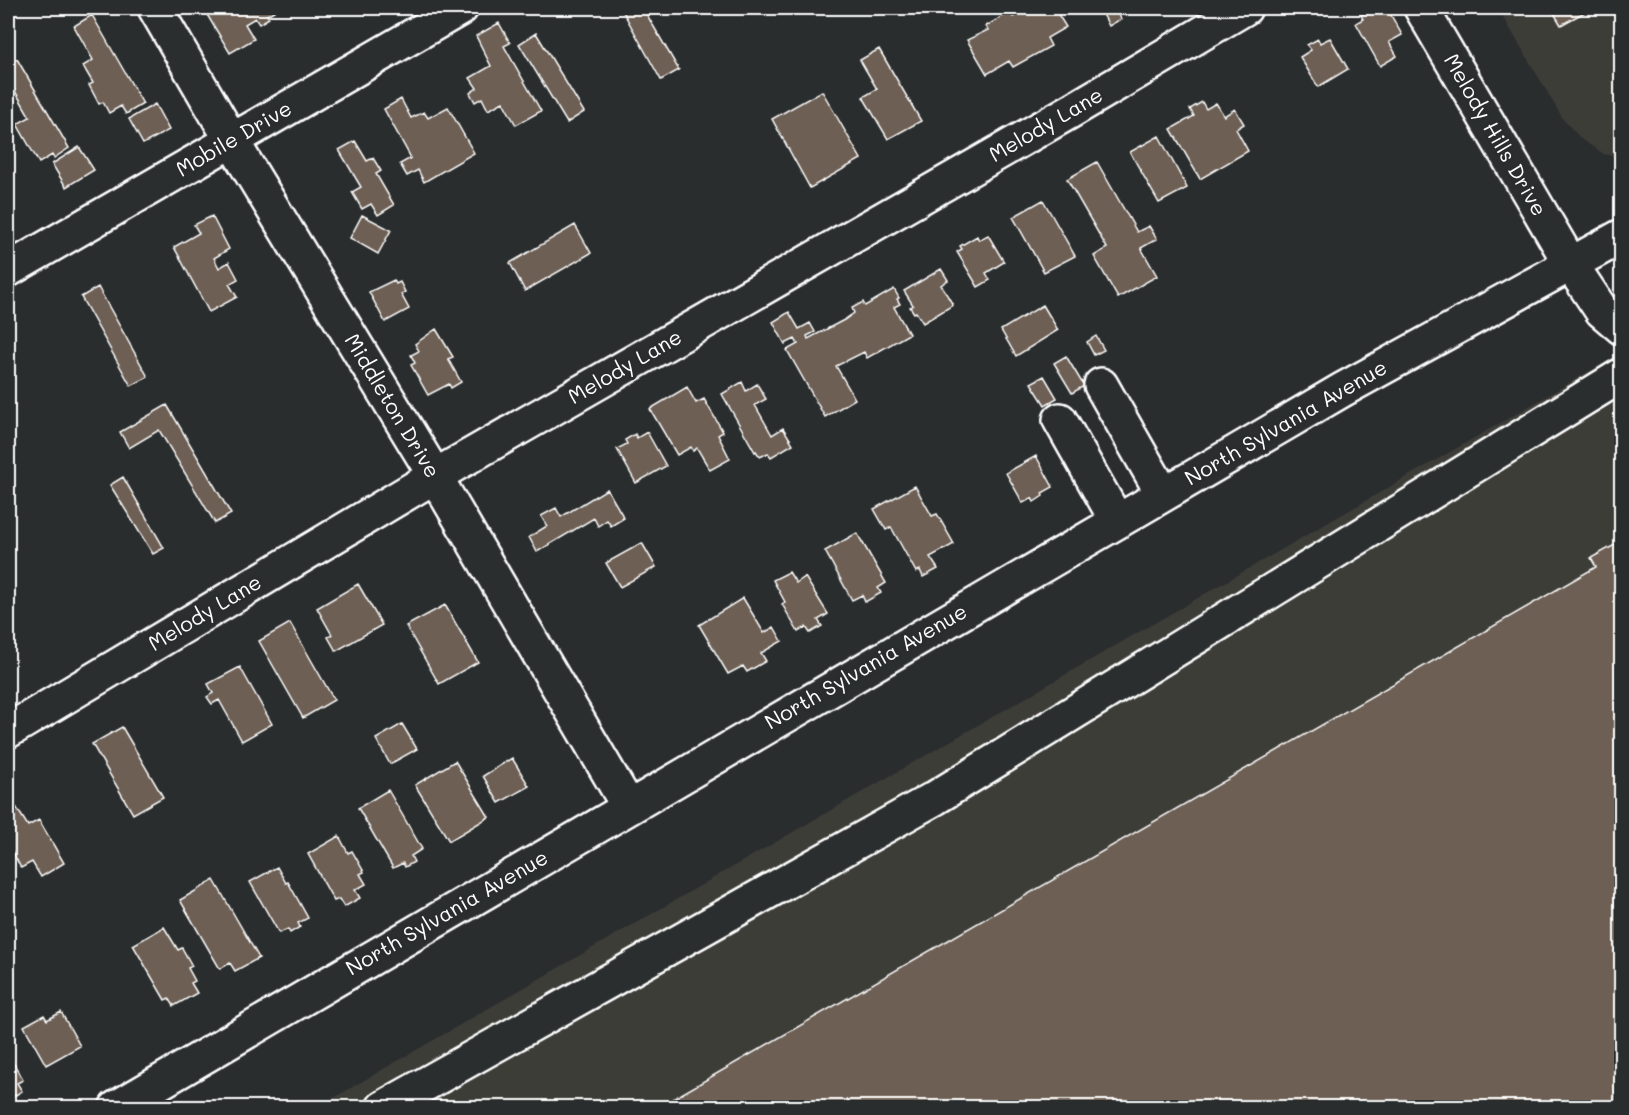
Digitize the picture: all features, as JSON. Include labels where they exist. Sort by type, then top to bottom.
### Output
[{"type":"street","name":"Middleton Drive","points":[[155,8],[232,141],[435,476],[628,806]]},
{"type":"street","name":"Mobile Drive","points":[[8,270],[461,8]]},
{"type":"street","name":"Melody Lane","points":[[8,731],[435,476],[1071,111],[1245,8]]},
{"type":"street","name":"Melody Hills Drive","points":[[1421,8],[1570,263],[1602,311],[1622,328]]},
{"type":"street","name":"North Sylvania Avenue","points":[[116,1107],[1342,390],[1622,236]]},
{"type":"street","points":[[383,1107],[935,798],[1622,375]]},
{"type":"street","points":[[1101,385],[1163,494]]},
{"type":"street","points":[[1060,420],[1117,521]]},
{"type":"shaded area","points":[[1498,8],[1621,8],[1621,158],[1604,154],[1582,140],[1563,119]]},
{"type":"shaded area","points":[[1621,353],[1621,1107],[318,1107]]},
{"type":"building","points":[[203,8],[277,9],[259,24],[255,18],[245,24],[254,39],[230,53]]},
{"type":"building","points":[[621,8],[643,8],[679,70],[661,80]]},
{"type":"building","points":[[1029,8],[1054,8],[1066,27],[1047,38],[1051,46],[1013,67],[1009,61],[987,74],[967,40],[988,30],[986,26],[1010,12],[1013,17]]},
{"type":"building","points":[[1100,8],[1115,8],[1121,19],[1109,26]]},
{"type":"building","points":[[1376,8],[1377,10],[1387,8],[1402,35],[1389,42],[1397,56],[1380,66],[1356,23],[1363,19],[1361,15]]},
{"type":"building","points":[[1551,8],[1592,8],[1561,25]]},
{"type":"building","points":[[92,15],[143,104],[126,114],[121,106],[109,113],[103,102],[99,104],[89,85],[93,83],[83,66],[93,60],[74,26]]},
{"type":"building","points":[[499,23],[510,43],[504,46],[541,111],[516,125],[503,102],[488,110],[482,98],[475,102],[470,93],[477,88],[470,78],[491,66],[476,36]]},
{"type":"building","points":[[536,33],[584,112],[567,123],[519,44]]},
{"type":"building","points":[[1330,38],[1348,69],[1318,87],[1300,57],[1311,50],[1307,45],[1318,39],[1320,43]]},
{"type":"building","points":[[879,49],[921,121],[888,139],[863,97],[877,89],[860,60]]},
{"type":"building","points":[[17,59],[69,148],[54,158],[52,155],[39,163],[17,124],[30,117],[8,79],[8,65]]},
{"type":"building","points":[[822,91],[861,159],[810,188],[772,119]]},
{"type":"building","points":[[401,99],[411,118],[424,112],[428,118],[448,107],[474,153],[424,182],[418,170],[407,176],[400,164],[411,158],[384,109]]},
{"type":"building","points":[[1202,102],[1206,109],[1216,103],[1224,116],[1235,109],[1244,124],[1236,129],[1248,151],[1200,179],[1171,129],[1194,116],[1190,109]]},
{"type":"building","points":[[155,104],[169,130],[143,144],[129,119]]},
{"type":"building","points":[[1159,136],[1187,188],[1159,203],[1130,152]]},
{"type":"building","points":[[355,141],[367,161],[373,158],[381,171],[376,174],[394,205],[378,215],[371,204],[362,209],[352,192],[361,187],[339,150]]},
{"type":"building","points":[[79,147],[94,170],[66,187],[52,164]]},
{"type":"building","points":[[1097,162],[1137,232],[1149,226],[1157,239],[1141,248],[1157,276],[1118,298],[1094,256],[1107,248],[1067,179]]},
{"type":"building","points":[[1043,200],[1075,256],[1044,272],[1013,217]]},
{"type":"building","points":[[362,215],[391,230],[378,254],[350,238]]},
{"type":"building","points":[[212,216],[229,249],[214,258],[219,268],[229,262],[238,279],[229,284],[237,297],[209,312],[174,247],[199,233],[194,225]]},
{"type":"building","points":[[575,225],[591,253],[525,291],[510,263]]},
{"type":"building","points":[[988,235],[1004,262],[986,273],[990,280],[978,287],[957,252],[962,249],[960,246],[977,236],[979,240]]},
{"type":"building","points":[[941,269],[948,280],[941,285],[953,305],[923,323],[910,307],[913,305],[904,291]]},
{"type":"building","points":[[394,280],[396,284],[400,282],[405,292],[401,294],[409,309],[385,322],[369,292]]},
{"type":"building","points":[[98,287],[148,377],[131,386],[81,297]]},
{"type":"building","points":[[894,289],[900,304],[894,307],[909,334],[867,358],[864,352],[836,366],[855,399],[825,417],[787,350],[798,344],[795,339],[785,344],[773,322],[789,312],[799,329],[810,323],[815,332],[807,336],[808,339],[854,313],[852,308],[863,302],[865,306]]},
{"type":"building","points":[[1043,305],[1058,330],[1016,356],[1001,330]]},
{"type":"building","points":[[436,329],[453,357],[448,359],[461,382],[451,388],[449,384],[428,395],[411,365],[415,363],[411,355],[419,351],[415,344]]},
{"type":"building","points":[[1096,336],[1104,350],[1094,355],[1087,342]]},
{"type":"building","points":[[1066,356],[1084,386],[1072,393],[1054,363]]},
{"type":"building","points":[[1044,376],[1057,398],[1045,405],[1031,383]]},
{"type":"building","points":[[742,382],[746,391],[757,384],[766,399],[755,405],[772,435],[783,428],[793,444],[771,457],[768,453],[760,457],[755,452],[722,394]]},
{"type":"building","points":[[687,387],[696,403],[704,399],[723,432],[718,435],[730,459],[710,470],[697,448],[693,451],[691,447],[677,455],[650,409]]},
{"type":"building","points":[[167,405],[231,514],[215,523],[159,430],[129,448],[120,432]]},
{"type":"building","points":[[647,432],[666,466],[636,483],[617,449],[627,444],[625,440],[635,434],[637,438]]},
{"type":"building","points":[[1036,456],[1053,487],[1042,493],[1043,496],[1034,502],[1032,498],[1023,503],[1006,473]]},
{"type":"building","points":[[123,477],[164,548],[153,554],[110,485]]},
{"type":"building","points":[[915,486],[932,516],[937,514],[954,544],[930,557],[938,569],[923,577],[920,570],[916,572],[891,527],[886,530],[874,509]]},
{"type":"building","points":[[607,489],[624,518],[611,526],[607,520],[598,526],[594,518],[537,552],[529,537],[547,526],[541,516],[556,508],[561,517]]},
{"type":"building","points":[[857,533],[886,583],[878,588],[881,593],[865,602],[862,595],[852,600],[825,551]]},
{"type":"building","points":[[1622,541],[1622,1108],[657,1108],[1596,567],[1591,558]]},
{"type":"building","points":[[642,543],[656,567],[620,587],[606,563]]},
{"type":"building","points":[[789,572],[796,583],[805,577],[828,614],[818,620],[822,626],[810,633],[806,627],[798,632],[782,604],[785,602],[773,580]]},
{"type":"building","points":[[358,584],[382,625],[336,651],[328,637],[332,635],[317,608]]},
{"type":"building","points":[[743,598],[764,633],[774,627],[782,641],[761,653],[766,661],[747,672],[743,666],[728,674],[699,625]]},
{"type":"building","points":[[445,605],[478,662],[439,684],[406,626]]},
{"type":"building","points":[[290,623],[334,700],[303,718],[259,641]]},
{"type":"building","points":[[240,667],[272,724],[242,741],[219,700],[212,704],[207,697],[213,693],[208,684]]},
{"type":"building","points":[[402,724],[417,749],[390,764],[376,739]]},
{"type":"building","points":[[122,727],[163,797],[133,814],[92,744]]},
{"type":"building","points":[[512,758],[529,786],[499,803],[483,776]]},
{"type":"building","points":[[455,761],[489,817],[449,841],[415,785]]},
{"type":"building","points":[[388,790],[422,849],[411,856],[414,862],[405,867],[403,863],[393,868],[358,808]]},
{"type":"building","points":[[11,799],[28,826],[39,820],[64,863],[41,877],[32,862],[21,868],[12,851],[8,853],[8,801]]},
{"type":"building","points":[[339,836],[348,853],[352,851],[364,872],[360,874],[366,884],[355,890],[360,898],[344,907],[339,899],[334,901],[308,854]]},
{"type":"building","points":[[277,867],[308,918],[298,923],[300,927],[290,933],[288,929],[279,933],[250,882]]},
{"type":"building","points":[[214,880],[259,958],[235,971],[230,963],[220,969],[180,900]]},
{"type":"building","points":[[164,927],[178,950],[182,948],[192,966],[188,968],[195,981],[191,983],[197,993],[174,1006],[169,998],[165,1000],[133,945]]},
{"type":"building","points":[[61,1012],[80,1046],[46,1065],[24,1026],[44,1015],[47,1020]]},
{"type":"building","points":[[8,1053],[23,1080],[17,1083],[22,1091],[8,1100]]}]
